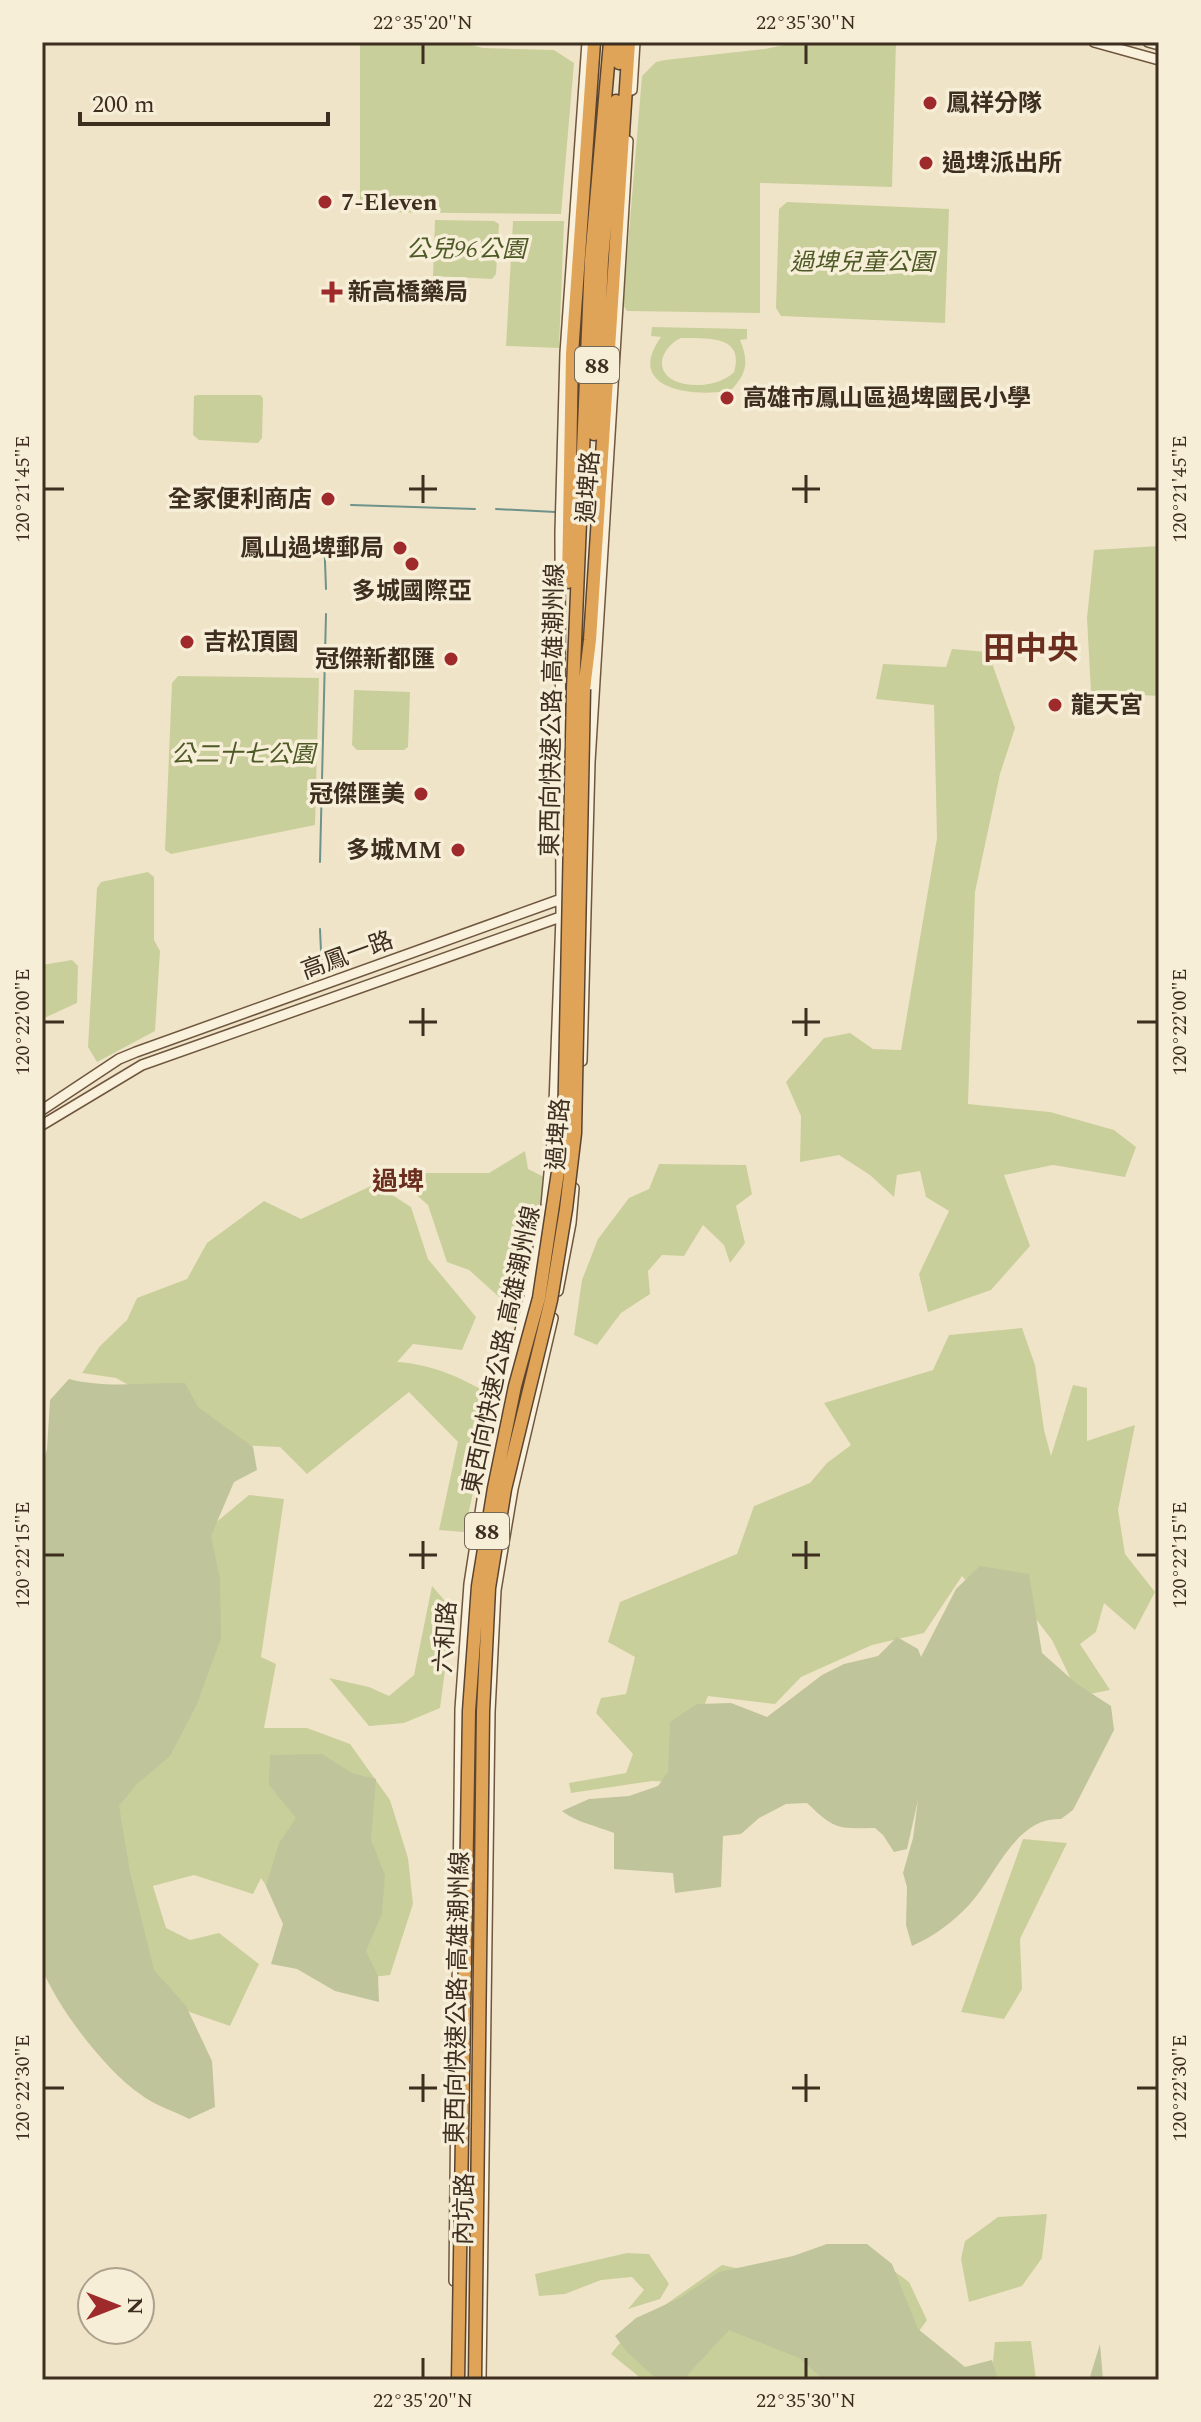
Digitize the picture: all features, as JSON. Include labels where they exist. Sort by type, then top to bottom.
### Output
[{"type":"highway","points":[[579,689],[568,639],[569,458],[572,354],[594,42]]},
{"type":"highway","name":"東西向快速公路 高雄潮州線","points":[[456,2380],[469,1711],[478,1586],[494,1488],[515,1386],[539,1298],[564,1132],[591,260],[610,42]]},
{"type":"highway","name":"東西向快速公路 高雄潮州線","points":[[475,2380],[483,1712],[489,1588],[505,1489],[551,1300],[575,1133],[579,689],[602,260],[621,42]]},
{"type":"highway","points":[[579,689],[590,640],[623,110],[632,42]]},
{"type":"main road","name":"過埤路","points":[[519,1338],[546,1205],[553,1131],[561,917],[560,532],[565,353],[587,42]]},
{"type":"main road","name":"過埤路","points":[[542,1363],[571,1223],[579,1133],[590,762],[632,42]]},
{"type":"main road","points":[[1094,42],[1159,60]]},
{"type":"main road","points":[[1148,42],[1159,45]]},
{"type":"main road","name":"高鳳一路","points":[[42,1110],[119,1059],[561,900],[588,885]]},
{"type":"main road","name":"高鳳一路","points":[[42,1125],[125,1074],[156,1060],[588,905]]},
{"type":"main road","name":"六和路","points":[[458,1943],[460,1709],[469,1584],[484,1487],[519,1338]]},
{"type":"main road","name":"六和路","points":[[487,1942],[490,1712],[496,1590],[513,1489],[542,1363]]},
{"type":"main road","name":"內坑路","points":[[481,2380],[487,1942]]},
{"type":"main road","name":"內坑路","points":[[456,2380],[458,1943]]},
{"type":"green space","points":[[360,42],[458,42],[483,48],[554,50],[574,63],[561,214],[366,212],[360,207]]},
{"type":"green space","points":[[799,42],[896,42],[892,187],[760,183],[760,313],[627,311],[623,305],[642,76],[656,62],[665,60],[765,49]]},
{"type":"green space","name":"過埤兒童公園","points":[[787,202],[949,209],[945,323],[781,316],[776,308],[779,209]]},
{"type":"green space","name":"公兒96公園","points":[[435,220],[494,221],[499,224],[496,274],[492,279],[433,276]]},
{"type":"green space","points":[[513,221],[564,221],[559,348],[506,346]]},
{"type":"green space","points":[[652,327],[747,329],[747,339],[740,340],[745,354],[743,373],[731,390],[700,393],[668,386],[657,379],[651,369],[652,355],[661,337],[651,336]],"holes":[[[681,338],[712,339],[729,345],[736,360],[734,372],[715,383],[698,385],[675,381],[662,365],[665,352]]]},
{"type":"green space","points":[[260,395],[263,398],[262,438],[258,443],[199,440],[193,435],[194,396]]},
{"type":"green space","points":[[1159,546],[1159,696],[1091,692],[1087,618],[1094,550]]},
{"type":"green space","points":[[952,649],[988,652],[1015,728],[1000,774],[975,892],[968,1104],[1050,1112],[1114,1130],[1136,1147],[1125,1177],[1053,1165],[1004,1175],[1030,1246],[991,1290],[928,1312],[919,1274],[949,1211],[926,1197],[920,1171],[897,1175],[894,1197],[870,1175],[839,1155],[800,1162],[801,1116],[786,1082],[824,1038],[850,1033],[873,1049],[901,1050],[937,838],[934,705],[876,699],[883,664],[946,667]]},
{"type":"green space","name":"公二十七公園","points":[[178,676],[319,678],[315,825],[171,854],[165,850],[172,683]]},
{"type":"green space","points":[[354,690],[410,692],[408,747],[404,750],[357,750],[352,745]]},
{"type":"green space","points":[[148,872],[154,877],[154,940],[160,951],[155,1031],[97,1062],[88,1047],[97,888],[101,882]]},
{"type":"green space","points":[[72,960],[78,966],[77,1003],[42,1019],[42,965]]},
{"type":"green space","points":[[525,1151],[528,1169],[544,1177],[531,1261],[516,1312],[469,1270],[447,1262],[428,1205],[391,1173],[489,1173]]},
{"type":"green space","points":[[659,1164],[746,1165],[752,1194],[736,1206],[745,1243],[730,1263],[724,1245],[703,1225],[684,1256],[662,1255],[648,1271],[650,1294],[621,1313],[597,1345],[574,1335],[582,1280],[598,1239],[629,1198],[649,1189]]},
{"type":"green space","points":[[375,1184],[411,1207],[428,1259],[476,1317],[462,1350],[413,1344],[397,1362],[448,1374],[495,1398],[464,1532],[439,1530],[458,1442],[409,1392],[307,1474],[280,1447],[216,1444],[155,1400],[116,1378],[82,1373],[100,1346],[127,1320],[137,1298],[187,1279],[207,1243],[264,1201],[301,1219]]},
{"type":"green space","points":[[1022,1328],[1035,1365],[1051,1456],[1073,1385],[1087,1388],[1087,1441],[1135,1425],[1118,1510],[1125,1554],[1155,1592],[1135,1630],[1104,1603],[1096,1632],[1080,1644],[1110,1690],[1079,1696],[1052,1640],[1022,1601],[1006,1628],[962,1576],[924,1633],[872,1645],[801,1677],[775,1704],[708,1696],[690,1742],[705,1783],[652,1781],[571,1793],[569,1783],[626,1773],[633,1754],[596,1713],[601,1698],[626,1694],[635,1657],[608,1642],[620,1602],[737,1554],[754,1506],[810,1483],[827,1463],[851,1445],[824,1403],[933,1370],[949,1335]]},
{"type":"green space","points":[[69,1379],[112,1384],[185,1383],[198,1407],[253,1447],[257,1470],[234,1482],[211,1536],[220,1579],[221,1638],[197,1704],[170,1756],[137,1784],[119,1806],[130,1872],[154,1970],[186,2006],[212,2061],[215,2107],[189,2119],[146,2098],[112,2070],[59,2002],[42,1969],[42,1467],[47,1449],[50,1400]]},
{"type":"green space","points":[[249,1495],[284,1499],[261,1657],[276,1664],[264,1728],[307,1728],[350,1744],[390,1800],[408,1858],[413,1904],[390,1975],[354,1979],[305,1945],[261,1878],[253,1894],[194,1875],[153,1886],[166,1928],[190,1940],[219,1933],[259,1964],[230,2026],[152,1999],[112,1888],[121,1763],[202,1534]]},
{"type":"green space","points":[[980,1566],[1029,1574],[1042,1653],[1077,1684],[1111,1706],[1114,1730],[1073,1810],[1061,1819],[1045,1821],[1031,1828],[1019,1838],[969,1905],[928,1938],[912,1946],[906,1925],[907,1887],[903,1873],[913,1838],[918,1800],[907,1849],[894,1852],[875,1828],[837,1826],[807,1803],[786,1804],[759,1818],[741,1834],[723,1836],[721,1887],[675,1893],[673,1873],[614,1869],[614,1833],[562,1811],[589,1799],[629,1796],[658,1786],[668,1772],[670,1722],[697,1704],[731,1703],[767,1717],[822,1675],[844,1664],[878,1656],[897,1637],[918,1649],[921,1657],[956,1589]]},
{"type":"green space","points":[[432,1586],[453,1610],[440,1708],[404,1723],[369,1726],[329,1678],[369,1687],[389,1696],[414,1675]]},
{"type":"green space","points":[[322,1754],[352,1773],[376,1779],[371,1840],[385,1875],[382,1914],[366,1951],[378,1976],[379,2002],[335,1991],[297,1969],[271,1964],[283,1924],[266,1886],[279,1843],[296,1818],[269,1785],[270,1755]]},
{"type":"green space","points":[[1023,1839],[1067,1843],[1020,1939],[1022,1989],[1004,2019],[961,2012]]},
{"type":"green space","points":[[1047,2214],[1042,2258],[1022,2286],[969,2302],[961,2259],[965,2241],[998,2217]]},
{"type":"green space","points":[[827,2244],[867,2244],[892,2264],[918,2329],[965,2367],[992,2360],[998,2380],[824,2380],[799,2358],[729,2330],[683,2380],[658,2380],[628,2353],[615,2336],[636,2318],[680,2298],[719,2272],[793,2256]]},
{"type":"green space","points":[[627,2253],[649,2254],[669,2284],[660,2299],[628,2309],[644,2290],[632,2277],[601,2280],[565,2294],[539,2296],[535,2274]]},
{"type":"green space","points":[[869,2253],[909,2282],[927,2320],[884,2380],[643,2380],[611,2354],[632,2328],[722,2265],[759,2273]]},
{"type":"green space","points":[[1031,2341],[1036,2380],[991,2380],[995,2342]]},
{"type":"green space","points":[[1100,2344],[1103,2380],[1089,2380]]},
{"type":"waterway","points":[[351,505],[475,509]]},
{"type":"waterway","points":[[496,509],[555,512]]},
{"type":"waterway","points":[[324,535],[326,589]]},
{"type":"waterway","points":[[320,862],[326,614]]},
{"type":"waterway","points":[[320,929],[322,974]]},
{"type":"place","name":"鳳祥分隊","points":[[930,103]]},
{"type":"place","name":"過埤派出所","points":[[926,163]]},
{"type":"place","name":"7-Eleven","points":[[325,202]]},
{"type":"place","name":"新高橋藥局","points":[[332,292]]},
{"type":"place","name":"高雄市鳳山區過埤國民小學","points":[[727,398]]},
{"type":"place","name":"全家便利商店","points":[[328,499]]},
{"type":"place","name":"鳳山過埤郵局","points":[[400,548]]},
{"type":"place","name":"多城國際亞","points":[[412,564]]},
{"type":"place","name":"吉松頂園","points":[[187,642]]},
{"type":"place","name":"冠傑新都匯","points":[[451,659]]},
{"type":"place","name":"龍天宮","points":[[1055,705]]},
{"type":"place","name":"冠傑匯美","points":[[421,794]]},
{"type":"place","name":"多城MM","points":[[458,850]]},
{"type":"district","name":"田中央","points":[[1031,648]]},
{"type":"district","name":"過埤","points":[[398,1181]]}]
